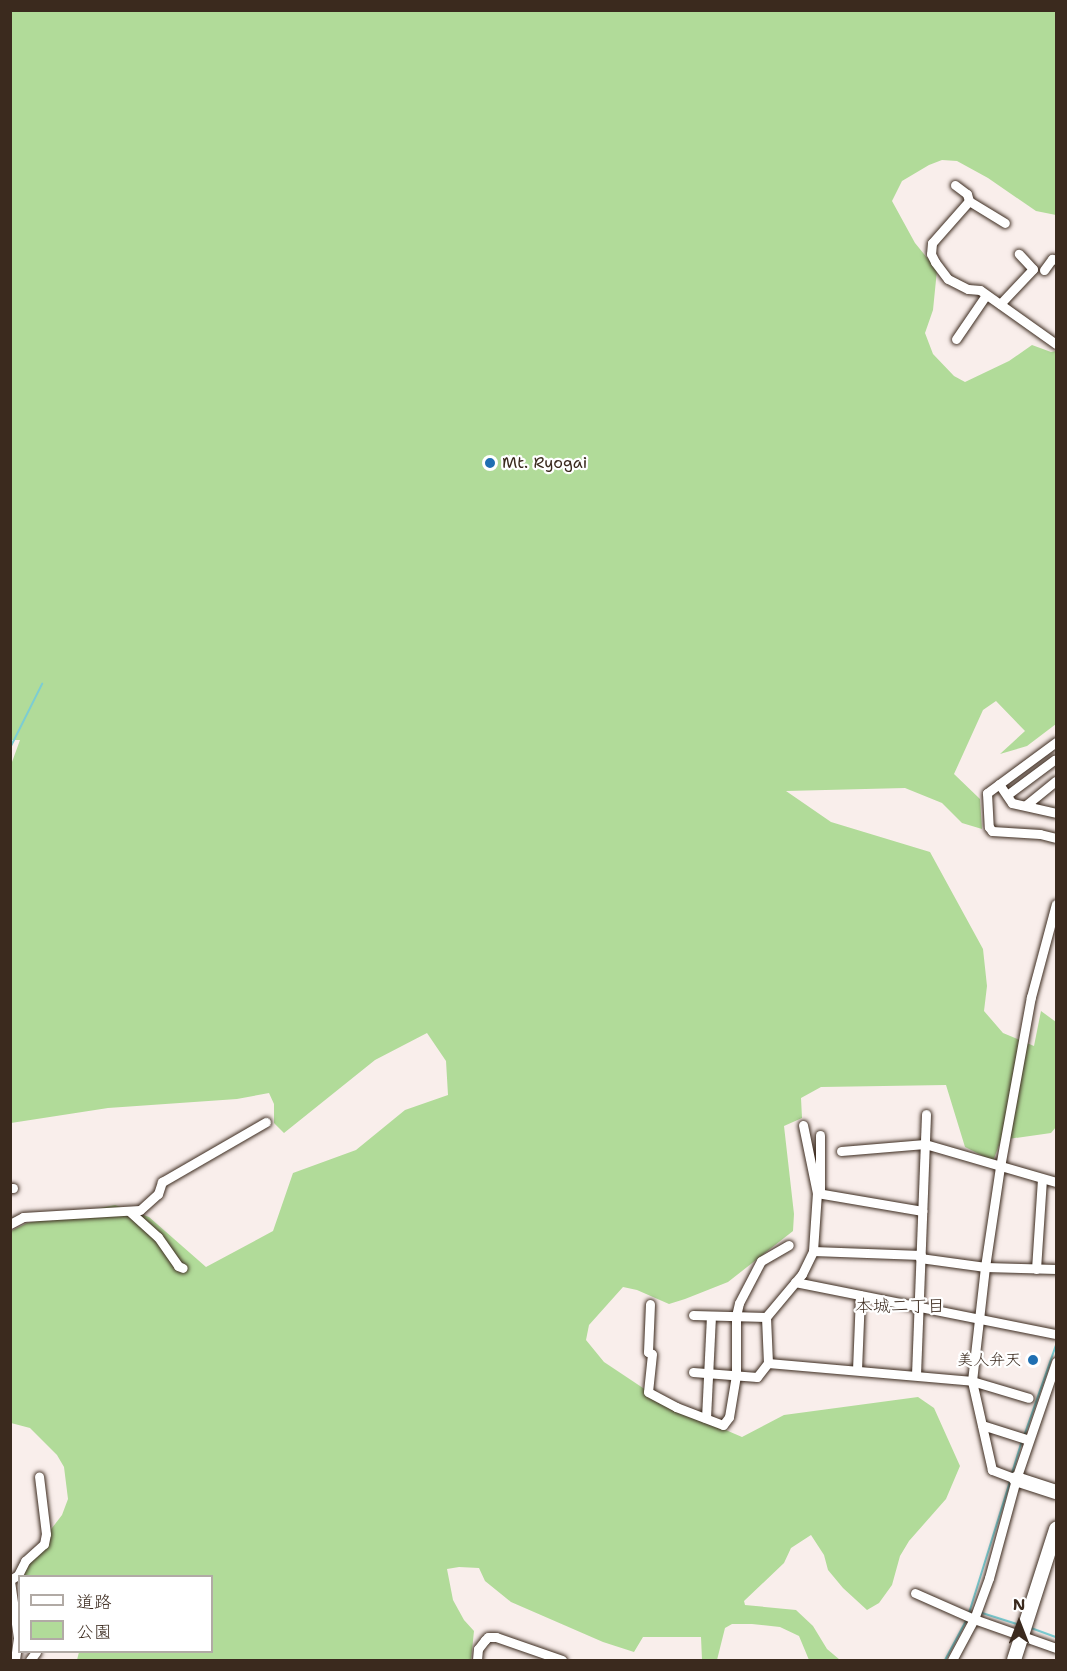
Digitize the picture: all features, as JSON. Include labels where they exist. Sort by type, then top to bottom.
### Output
[{"type":"street","points":[[955,185],[967,194],[969,201],[1005,223]]},
{"type":"street","points":[[969,201],[932,243],[931,254],[948,279],[968,289],[980,290],[1056,344]]},
{"type":"street","points":[[1000,304],[1033,268],[1019,254]]},
{"type":"street","points":[[1044,270],[1052,259],[1056,260]]},
{"type":"street","points":[[956,339],[986,295]]},
{"type":"street","points":[[1056,742],[987,793],[992,831],[1040,834],[1056,838]]},
{"type":"street","points":[[1007,795],[1054,760]]},
{"type":"street","points":[[1026,805],[1056,781]]},
{"type":"street","points":[[999,784],[1012,804],[1026,805],[1056,813]]},
{"type":"street","points":[[1056,904],[1031,997],[1000,1167],[985,1267],[972,1381],[992,1470],[1056,1492]]},
{"type":"street","points":[[916,1375],[926,1114]]},
{"type":"street","points":[[10,1224],[23,1217],[140,1210],[152,1202],[162,1182],[266,1122]]},
{"type":"street","points":[[693,1372],[758,1377],[768,1363],[766,1317],[795,1282],[813,1251],[817,1193],[803,1125]]},
{"type":"street","points":[[817,1193],[820,1189],[820,1135]]},
{"type":"street","points":[[841,1151],[925,1144],[1056,1182]]},
{"type":"street","points":[[1036,1269],[1042,1179]]},
{"type":"street","points":[[817,1193],[922,1211]]},
{"type":"street","points":[[129,1211],[158,1237],[178,1266],[183,1268]]},
{"type":"street","points":[[650,1304],[648,1352],[652,1354],[648,1392],[723,1425],[729,1417],[736,1376],[736,1316],[739,1303],[760,1261],[789,1245]]},
{"type":"street","points":[[813,1251],[920,1256],[985,1267],[1056,1269]]},
{"type":"street","points":[[795,1282],[1056,1334]]},
{"type":"street","points":[[857,1370],[860,1295]]},
{"type":"street","points":[[693,1315],[766,1317]]},
{"type":"street","points":[[706,1418],[711,1316]]},
{"type":"street","points":[[952,1660],[975,1619],[1016,1479],[1056,1362]]},
{"type":"street","points":[[768,1363],[972,1381],[1029,1398]]},
{"type":"street","points":[[982,1425],[1029,1440]]},
{"type":"street","points":[[15,1660],[18,1638],[10,1581],[18,1575],[25,1561],[44,1544],[46,1534],[39,1476]]},
{"type":"street","points":[[1014,1660],[1056,1529]]},
{"type":"street","points":[[915,1593],[975,1619],[1056,1648]]},
{"type":"street","points":[[477,1660],[478,1649],[484,1640],[488,1637],[496,1637],[562,1660]]},
{"type":"green space","points":[[11,11],[1056,11],[1056,215],[1036,211],[988,178],[957,161],[942,160],[902,181],[892,201],[915,243],[937,270],[933,310],[925,333],[933,354],[954,376],[965,382],[1009,361],[1032,345],[1051,352],[1056,351],[1056,724],[1027,746],[1000,754],[1025,731],[996,701],[983,710],[954,774],[980,799],[982,829],[962,823],[942,803],[905,788],[786,791],[831,822],[930,852],[983,949],[987,986],[984,1011],[1003,1033],[1034,1046],[1041,1011],[1056,1022],[1056,1127],[1051,1133],[1001,1140],[993,1161],[965,1147],[946,1085],[821,1087],[801,1098],[802,1118],[784,1126],[794,1214],[793,1231],[728,1282],[685,1299],[669,1304],[637,1290],[623,1287],[589,1325],[586,1340],[604,1362],[670,1406],[742,1437],[784,1415],[918,1397],[934,1408],[960,1466],[946,1499],[909,1541],[900,1556],[892,1585],[879,1603],[867,1610],[843,1588],[828,1570],[824,1555],[811,1535],[791,1548],[784,1563],[744,1601],[745,1605],[796,1610],[813,1626],[827,1649],[840,1660],[809,1660],[799,1636],[780,1627],[752,1624],[732,1624],[725,1628],[717,1660],[702,1660],[701,1637],[643,1637],[634,1652],[603,1642],[511,1602],[485,1581],[479,1568],[459,1567],[447,1569],[453,1600],[464,1620],[474,1631],[471,1660],[77,1660],[79,1653],[213,1653],[213,1575],[24,1575],[29,1558],[62,1515],[68,1499],[64,1467],[57,1455],[30,1428],[11,1423],[11,1231],[27,1223],[115,1205],[149,1217],[206,1267],[273,1231],[293,1173],[356,1150],[405,1110],[448,1095],[446,1061],[427,1033],[375,1060],[284,1133],[274,1123],[274,1104],[269,1093],[237,1099],[108,1108],[11,1123],[10,785],[12,762],[20,740],[10,740]]},
{"type":"waterway","points":[[10,748],[42,684]]},
{"type":"waterway","points":[[1024,1436],[1056,1345]]},
{"type":"waterway","points":[[1012,1473],[1022,1441]]},
{"type":"waterway","points":[[969,1613],[1011,1478]]},
{"type":"waterway","points":[[979,1612],[1020,1625]]},
{"type":"waterway","points":[[945,1660],[967,1619]]},
{"type":"waterway","points":[[1031,1628],[1056,1637]]},
{"type":"place","name":"Mt. Ryogai","points":[[490,463]]},
{"type":"place","name":"美人弁天","points":[[1033,1360]]},
{"type":"district","name":"本城二丁目","points":[[900,1306]]}]
